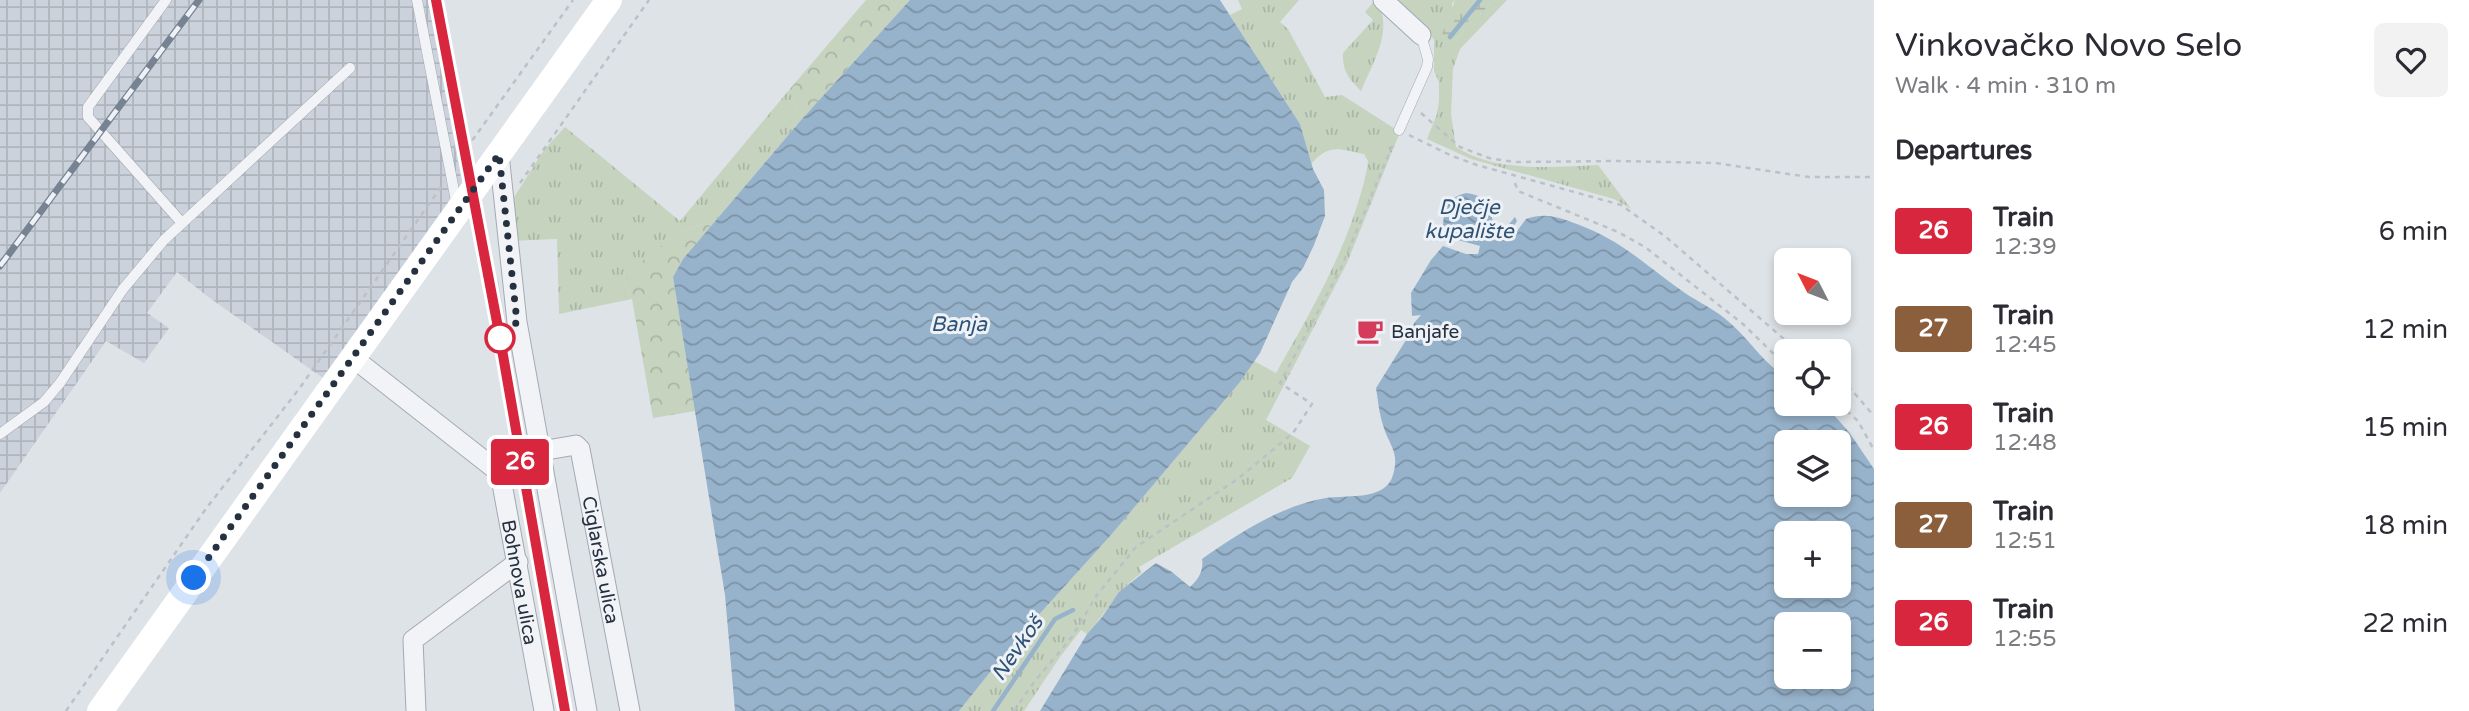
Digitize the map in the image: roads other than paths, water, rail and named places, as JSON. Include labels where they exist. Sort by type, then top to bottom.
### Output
[{"type":"main road","points":[[100,711],[609,0]]},
{"type":"street","points":[[1383,0],[1421,35]]},
{"type":"street","name":"Ciglarska ulica","points":[[499,154],[517,322],[587,711]]},
{"type":"street","name":"Bohnova ulica","points":[[352,357],[500,473],[544,711]]},
{"type":"street","name":"Ciglarska ulica","points":[[541,451],[576,444],[580,449],[630,711]]},
{"type":"street","points":[[416,711],[412,640],[518,562]]},
{"type":"lane","points":[[166,0],[88,107],[88,117],[182,223]]},
{"type":"lane","points":[[417,0],[451,173],[465,200]]},
{"type":"lane","points":[[1399,130],[1427,67],[1428,59],[1421,35]]},
{"type":"lane","points":[[0,434],[44,402],[60,383],[123,289],[182,223],[350,68]]},
{"type":"water","name":"Banja","points":[[910,0],[1220,0],[1300,124],[1313,169],[1324,190],[1325,216],[1314,245],[1303,268],[1292,282],[1260,353],[1240,382],[1111,535],[1015,641],[959,711],[735,711],[725,595],[673,277],[683,259],[802,119]]},
{"type":"water","name":"Dječje kupalište","points":[[1466,193],[1483,199],[1490,207],[1492,225],[1498,229],[1505,229],[1515,217],[1517,221],[1512,229],[1514,235],[1526,219],[1552,216],[1608,238],[1719,314],[1774,368],[1774,416],[1835,416],[1847,430],[1774,430],[1774,507],[1851,507],[1851,435],[1874,469],[1874,711],[1040,711],[1087,634],[1119,592],[1156,563],[1190,587],[1200,575],[1202,559],[1261,522],[1310,502],[1374,493],[1389,483],[1395,460],[1385,432],[1376,388],[1421,315],[1412,316],[1411,293],[1443,246],[1466,254],[1478,254],[1480,246],[1458,240],[1443,225],[1448,204],[1455,197]]},
{"type":"waterway","name":"Nevkoš","points":[[1450,37],[1480,0]]},
{"type":"waterway","name":"Nevkoš","points":[[993,711],[1055,619],[1073,610]]},
{"type":"railway","points":[[0,266],[199,0]]},
{"type":"railway","points":[[436,0],[500,338],[565,711]]},
{"type":"train","name":"26","points":[[436,0],[500,338],[565,711]]},
{"type":"place","name":"Banjafe","points":[[1370,331]]}]
